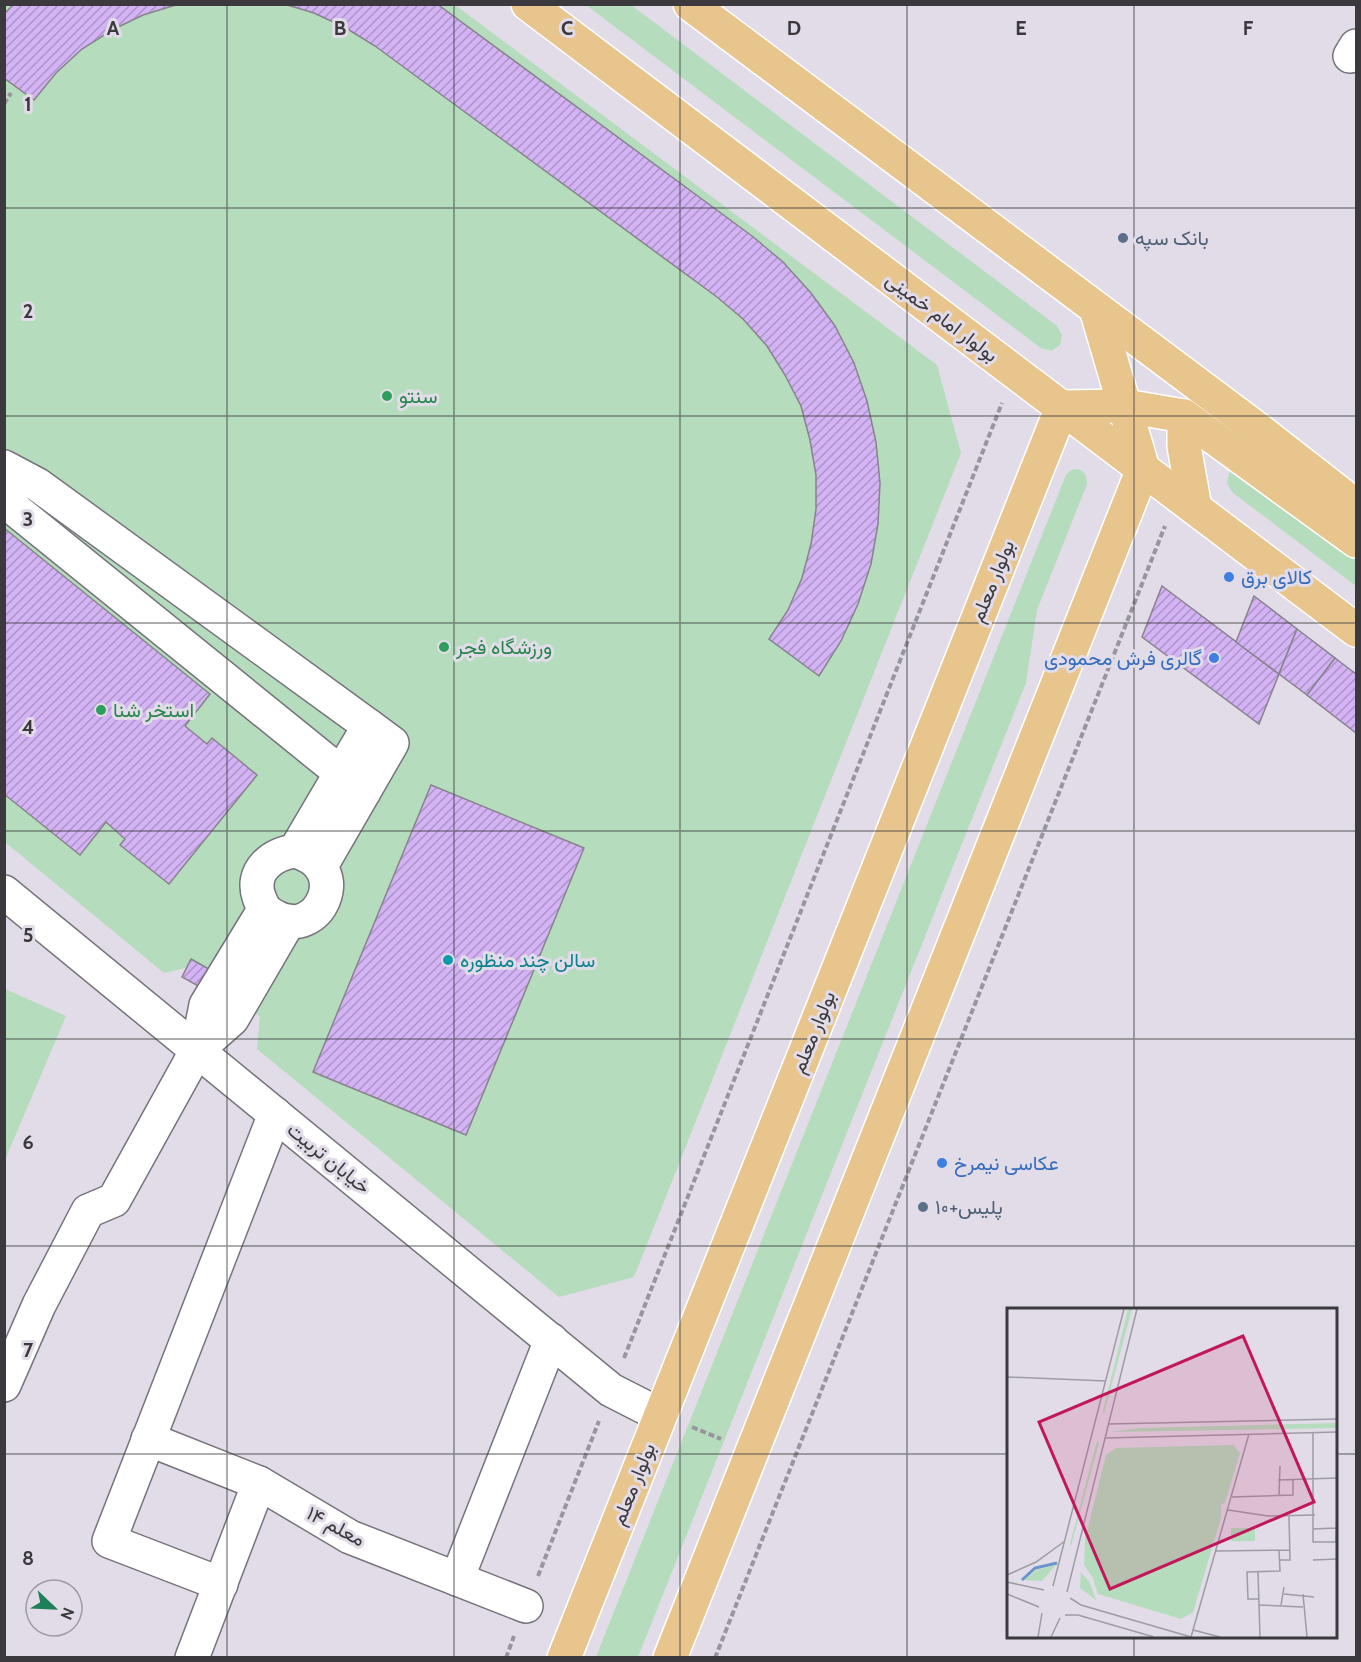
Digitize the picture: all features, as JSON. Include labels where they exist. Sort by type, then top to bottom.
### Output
[{"type":"main road","name":"بولوار امام خمینی","points":[[528,4],[1356,630]]},
{"type":"main road","points":[[690,4],[1256,428],[1356,506]]},
{"type":"main road","points":[[670,1658],[1143,469],[1096,309]]},
{"type":"main road","points":[[1062,407],[1125,406],[1184,416],[1356,541]]},
{"type":"main road","name":"بولوار معلم","points":[[564,1658],[1062,407]]},
{"type":"main road","points":[[1184,416],[1184,446],[1195,508]]},
{"type":"street","points":[[4,467],[38,485],[392,743],[353,783],[308,859]]},
{"type":"street","points":[[4,497],[17,511],[353,783]]},
{"type":"street","points":[[200,659],[228,624]]},
{"type":"street","points":[[283,853],[308,859],[327,879],[327,891],[322,904],[314,914],[302,920],[277,916],[258,894],[257,881],[262,868],[271,858],[283,853]]},
{"type":"street","name":"خیابان تربیت","points":[[4,892],[611,1390],[660,1415]]},
{"type":"street","points":[[4,1384],[39,1305],[88,1211],[114,1200],[197,1050],[232,1019],[277,916]]},
{"type":"street","points":[[221,1584],[109,1540],[275,1114]]},
{"type":"street","points":[[457,1579],[551,1340]]},
{"type":"street","name":"معلم ۱۴","points":[[148,1439],[260,1483],[350,1537],[526,1606]]},
{"type":"street","points":[[192,1658],[260,1483]]},
{"type":"path","points":[[4,104],[11,93]]},
{"type":"path","points":[[506,1658],[1003,401]]},
{"type":"path","points":[[715,1658],[1166,524]]},
{"type":"green space","name":"ورزشگاه فجر","points":[[5,5],[455,5],[937,365],[961,453],[634,1277],[559,1297],[257,1049],[260,1016],[245,1008],[243,1011],[182,977],[186,968],[164,973],[5,842]]},
{"type":"green space","points":[[586,5],[631,5],[1057,326],[1062,335],[1060,345],[1051,351],[1041,348]]},
{"type":"green space","points":[[1078,469],[1085,474],[1087,484],[1037,610],[1026,683],[638,1657],[596,1657],[1066,475],[1071,470]]},
{"type":"green space","points":[[1233,470],[1356,552],[1356,586],[1232,492],[1227,483],[1229,473]]},
{"type":"green space","points":[[5,989],[66,1016],[5,1160]]},
{"type":"building","points":[[14,4],[179,4],[143,15],[112,30],[82,49],[56,73],[34,100],[4,78],[4,14]]},
{"type":"building","points":[[284,4],[437,4],[752,236],[783,262],[811,293],[835,326],[854,363],[867,401],[876,442],[880,483],[878,524],[871,564],[858,604],[841,641],[819,676],[769,639],[788,610],[802,578],[811,544],[816,509],[816,475],[801,406],[767,346],[743,319],[717,297],[375,46],[346,28],[314,13]]},
{"type":"building","name":"استخر شنا","points":[[4,528],[210,694],[185,726],[207,744],[212,738],[257,775],[169,884],[120,845],[125,839],[106,822],[80,855],[4,794]]},
{"type":"building","name":"گالری فرش محمودی","points":[[1162,586],[1279,674],[1259,724],[1142,637]]},
{"type":"building","points":[[1254,596],[1297,629],[1279,674],[1236,642]]},
{"type":"building","points":[[1297,629],[1335,658],[1307,695],[1279,674]]},
{"type":"building","points":[[1335,658],[1356,674],[1356,733],[1307,695]]},
{"type":"building","name":"سالن چند منظوره","points":[[431,785],[584,848],[466,1135],[313,1072]]},
{"type":"building","points":[[191,959],[253,994],[243,1011],[182,977]]},
{"type":"place","name":"بانک سپه","points":[[1123,238]]},
{"type":"place","name":"سنتو","points":[[387,396]]},
{"type":"place","name":"کالای برق","points":[[1229,577]]},
{"type":"place","name":"ورزشگاه فجر","points":[[444,647]]},
{"type":"place","name":"گالری فرش محمودی","points":[[1214,658]]},
{"type":"place","name":"استخر شنا","points":[[101,710]]},
{"type":"place","name":"سالن چند منظوره","points":[[448,960]]},
{"type":"place","name":"عکاسی نیمرخ","points":[[942,1163]]},
{"type":"place","name":"پلیس+۱۰","points":[[923,1207]]}]
